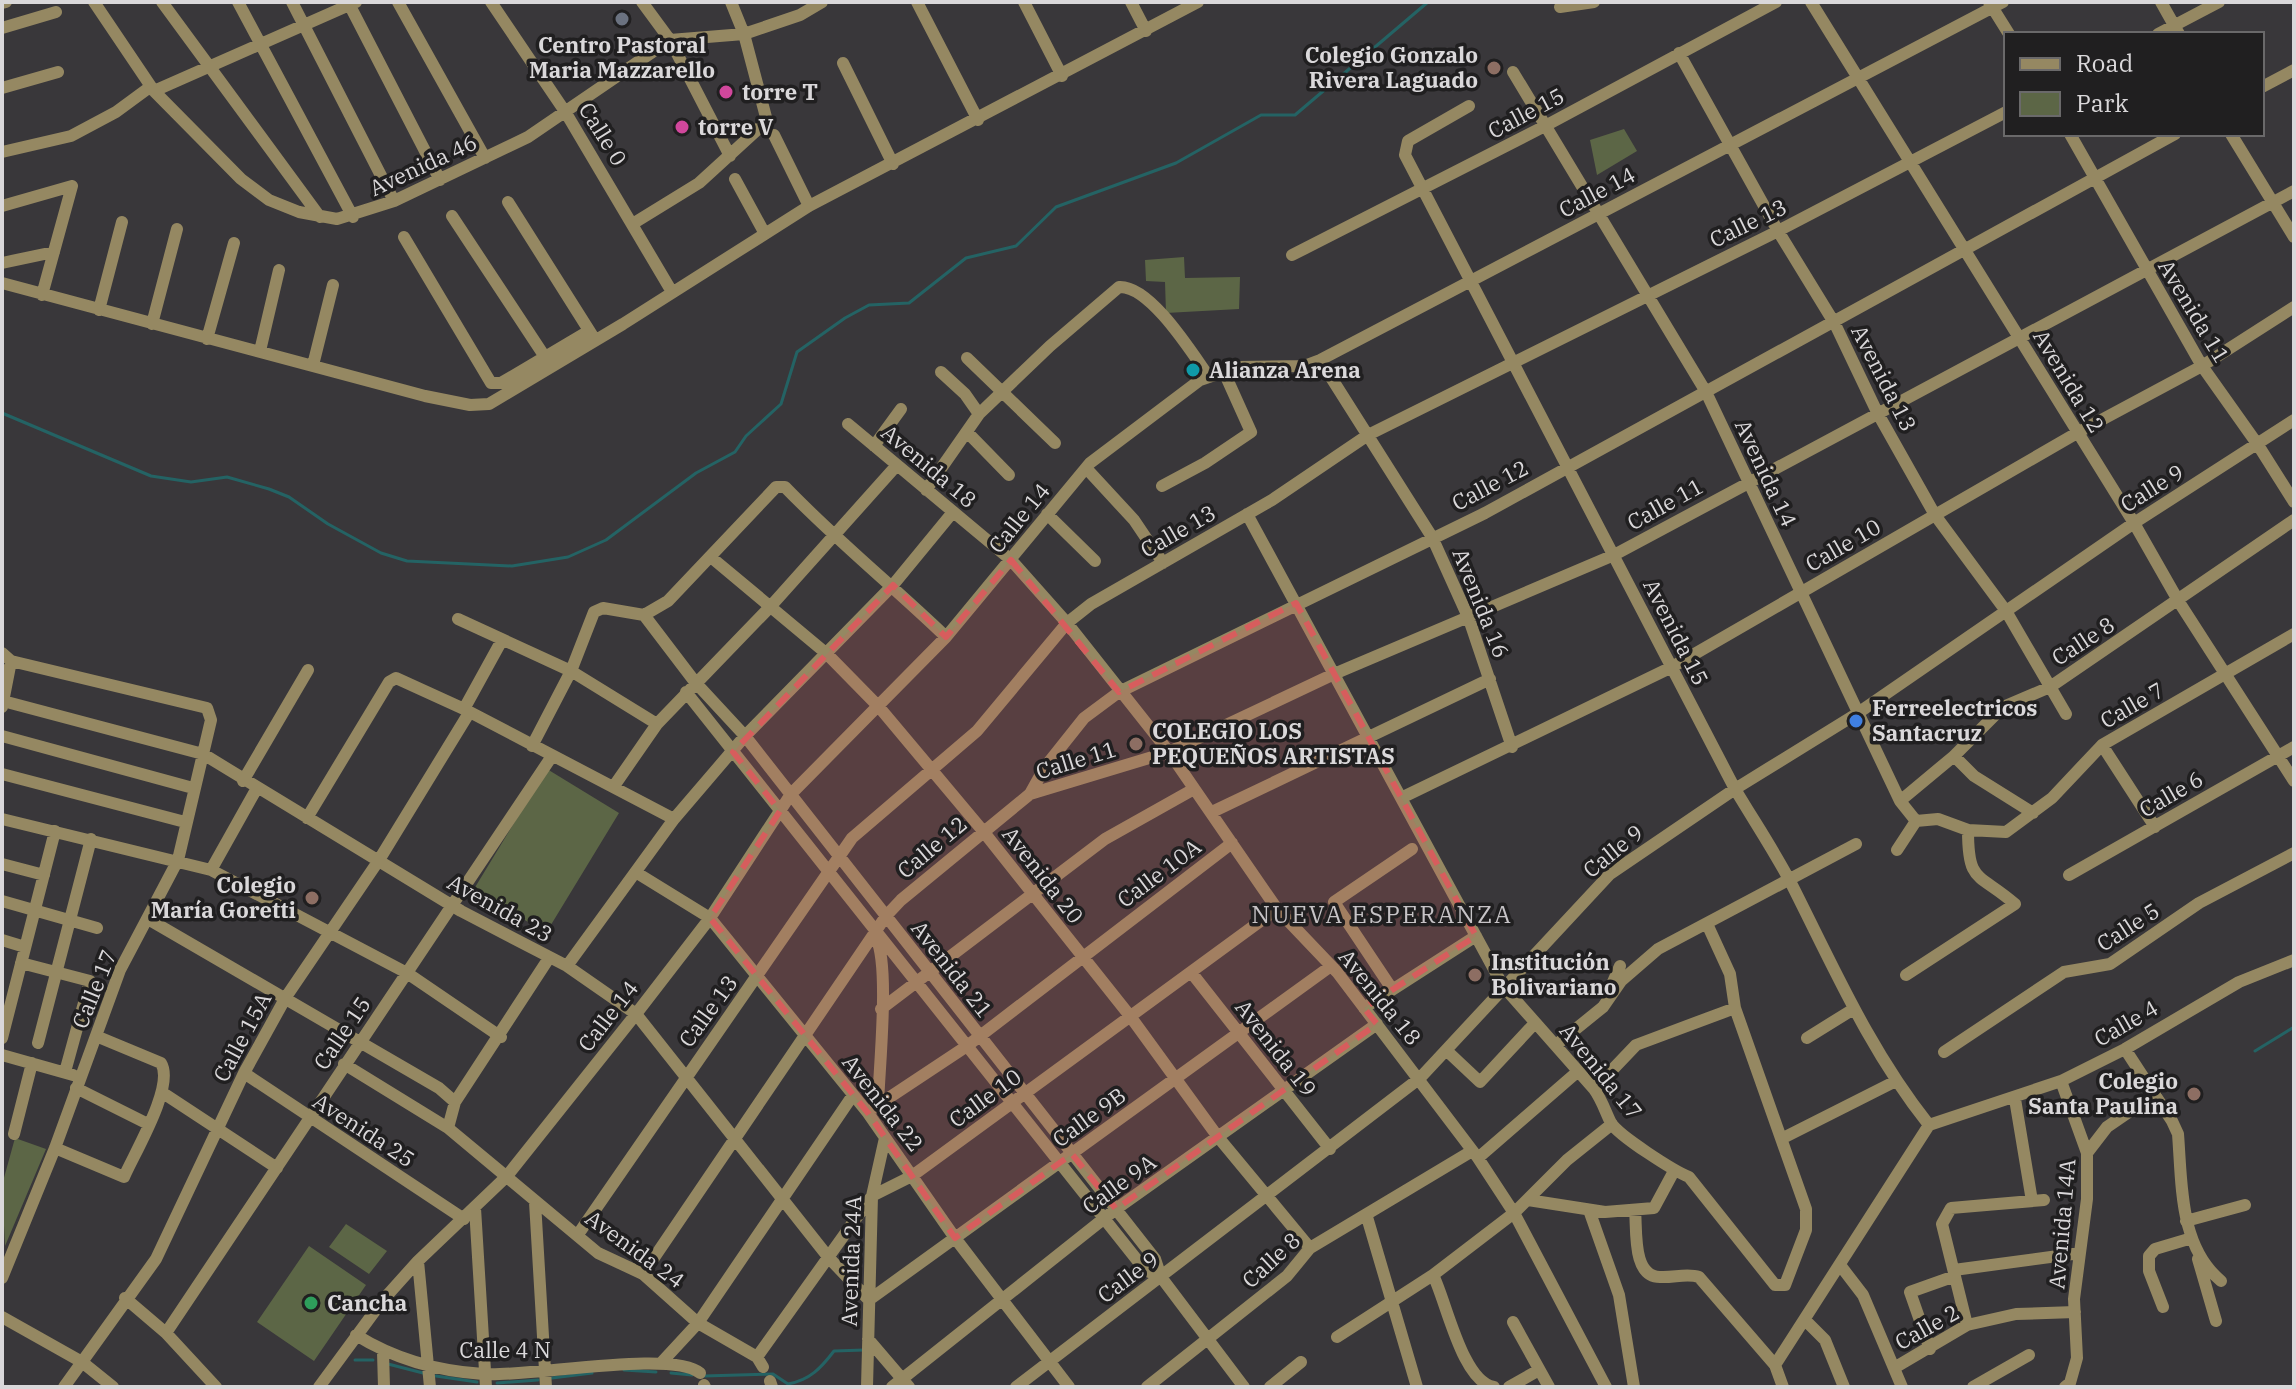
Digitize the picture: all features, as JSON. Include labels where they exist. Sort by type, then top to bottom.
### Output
[{"type":"street","name":"Avenida 46","points":[[94,2],[152,89],[241,179],[269,200],[320,217],[353,217],[485,158],[566,113],[670,40]]},
{"type":"street","points":[[162,2],[206,66],[320,217]]},
{"type":"street","points":[[238,2],[353,217]]},
{"type":"street","points":[[292,2],[394,201]]},
{"type":"street","points":[[398,2],[485,158]]},
{"type":"street","name":"Calle 0","points":[[491,2],[566,113],[634,223],[672,292]]},
{"type":"street","points":[[642,2],[670,40],[730,156]]},
{"type":"street","points":[[634,223],[699,183],[767,121],[744,34],[731,2]]},
{"type":"street","points":[[670,40],[744,34],[800,15],[822,2]]},
{"type":"street","points":[[917,2],[978,120]]},
{"type":"street","points":[[1024,2],[1062,76]]},
{"type":"street","points":[[1131,2],[1146,31]]},
{"type":"street","points":[[2,283],[425,396],[470,405],[489,404],[592,336],[672,292],[809,206],[1198,2]]},
{"type":"street","points":[[1560,7],[1594,2]]},
{"type":"street","name":"Calle 15","points":[[1292,255],[1545,126],[1776,2]]},
{"type":"street","name":"Avenida 12","points":[[1811,2],[1909,165],[1964,248],[2134,523],[2179,602],[2294,781]]},
{"type":"street","points":[[2161,2],[2177,30],[2219,2]]},
{"type":"street","points":[[2,152],[71,136],[152,89],[351,3],[440,180]]},
{"type":"street","points":[[1995,4],[2008,32]]},
{"type":"street","name":"Calle 14","points":[[319,1387],[356,1335],[418,1261],[507,1176],[636,1014],[710,918],[791,794],[946,637],[1086,468],[1141,422],[1209,377],[1238,367],[1304,366],[1320,360],[1995,4]]},
{"type":"street","points":[[2,28],[56,12]]},
{"type":"street","name":"Avenida 13","points":[[1679,53],[1778,231],[1835,324],[1877,412],[1935,515],[2006,611],[2066,714]]},
{"type":"street","points":[[843,63],[893,164]]},
{"type":"street","points":[[2264,86],[2294,70]]},
{"type":"street","points":[[2,88],[58,72]]},
{"type":"street","name":"Avenida 14","points":[[1513,72],[1706,392],[1900,801],[1916,821]]},
{"type":"street","name":"Avenida 15","points":[[1469,106],[1408,141],[1405,155],[1735,789],[1790,881],[1852,1010],[1894,1082],[1929,1125]]},
{"type":"street","name":"Calle 13","points":[[579,1233],[828,871],[868,822],[934,771],[977,731],[1067,623],[1091,604],[1247,514],[1368,435],[1647,293],[1909,165],[2004,113]]},
{"type":"street","points":[[774,135],[809,206]]},
{"type":"street","name":"Avenida 11","points":[[2071,136],[2202,366],[2294,502]]},
{"type":"street","name":"Calle 12","points":[[876,934],[886,916],[1030,794],[1045,767],[1084,718],[1119,692],[1568,467],[1835,324],[1964,248],[2171,136]]},
{"type":"street","points":[[2232,136],[2294,237]]},
{"type":"street","points":[[735,179],[765,234]]},
{"type":"street","points":[[2,206],[72,186],[42,295]]},
{"type":"street","name":"Calle 11","points":[[1030,794],[1169,752],[1334,674],[1614,555],[1748,480],[2294,191]]},
{"type":"street","points":[[508,202],[592,336]]},
{"type":"street","points":[[452,216],[545,357]]},
{"type":"street","points":[[99,310],[122,222]]},
{"type":"street","points":[[152,324],[177,229]]},
{"type":"street","points":[[404,237],[491,383],[501,383],[545,357],[592,336]]},
{"type":"street","points":[[207,339],[234,243]]},
{"type":"street","points":[[2,263],[54,252]]},
{"type":"street","points":[[260,351],[279,270]]},
{"type":"street","points":[[313,365],[333,285]]},
{"type":"street","points":[[926,490],[979,414],[1119,287],[1137,289],[1181,337],[1209,377]]},
{"type":"street","name":"Calle 10","points":[[1401,798],[1672,667],[2077,433],[2202,366],[2294,307]]},
{"type":"street","points":[[967,358],[1055,443]]},
{"type":"street","name":"Avenida 16","points":[[1320,360],[1432,537],[1469,619],[1512,747]]},
{"type":"street","points":[[941,372],[965,394],[979,414]]},
{"type":"street","points":[[1162,486],[1205,463],[1251,432],[1224,372]]},
{"type":"street","points":[[874,446],[901,409]]},
{"type":"street","name":"Calle 9","points":[[1016,1387],[1420,1078],[1610,874],[1735,789],[1858,713],[2134,523],[2294,420]]},
{"type":"street","name":"Avenida 18","points":[[848,424],[1011,560],[1067,623],[1169,752],[1277,909],[1331,966],[1420,1078],[1475,1155],[1514,1213],[1606,1387]]},
{"type":"street","points":[[967,432],[1009,475]]},
{"type":"street","points":[[614,786],[657,724],[770,607],[897,465]]},
{"type":"street","points":[[1086,468],[1134,520],[1163,563]]},
{"type":"street","points":[[532,746],[571,671],[597,609],[644,615],[668,601],[780,487],[785,487],[832,536],[893,585],[946,637]]},
{"type":"street","points":[[567,966],[674,819],[745,736],[893,585],[953,512]]},
{"type":"street","points":[[1047,514],[1095,561]]},
{"type":"street","name":"Avenida 17","points":[[1247,514],[1503,986],[1556,1045],[1576,1073],[1594,1089],[1606,1106],[1612,1124],[1674,1171],[1689,1177],[1775,1285],[1785,1285],[1806,1230],[1806,1209],[1783,1138]]},
{"type":"street","name":"Calle 8","points":[[1900,801],[1954,756],[2003,707],[2050,687],[2179,602],[2294,520]]},
{"type":"street","name":"Avenida 20","points":[[712,558],[827,654],[879,707],[983,831],[1130,1016],[1218,1137],[1310,1248]]},
{"type":"street","name":"Avenida 21","points":[[644,615],[733,752],[1145,1270],[1161,1277]]},
{"type":"street","points":[[458,619],[571,671],[657,724]]},
{"type":"street","name":"Calle 7","points":[[1968,830],[2006,832],[2033,813],[2102,745],[2294,634]]},
{"type":"street","name":"Calle 15A","points":[[64,1387],[125,1298],[156,1259],[244,1073],[286,997],[379,860],[466,711],[502,640]]},
{"type":"street","points":[[3,704],[6,657]]},
{"type":"street","name":"Calle 17","points":[[2,1278],[55,1148],[120,970],[178,860],[210,714],[207,708],[6,657]]},
{"type":"street","points":[[243,781],[308,670]]},
{"type":"street","points":[[307,818],[389,682],[396,678],[674,819]]},
{"type":"street","name":"Calle 10A","points":[[1212,812],[1367,735],[1490,679]]},
{"type":"street","name":"Avenida 21","points":[[690,687],[745,736],[791,794],[1155,1259],[1161,1277],[1244,1387]]},
{"type":"street","name":"Avenida 23","points":[[3,704],[203,754],[453,906],[567,966],[636,1014],[829,1258],[869,1300]]},
{"type":"street","points":[[2,736],[193,788]]},
{"type":"street","points":[[2102,745],[2155,827]]},
{"type":"street","name":"Calle 6","points":[[2069,875],[2294,747]]},
{"type":"street","name":"Calle 15","points":[[166,1333],[552,756]]},
{"type":"street","points":[[1954,756],[1974,776],[2033,813]]},
{"type":"street","points":[[2,774],[185,822]]},
{"type":"street","points":[[211,870],[257,788]]},
{"type":"street","points":[[881,1009],[1105,839],[1194,789]]},
{"type":"street","points":[[2,819],[211,870],[407,973],[501,1037]]},
{"type":"street","points":[[1897,850],[1916,821],[1948,820],[1968,830],[1968,862],[1973,872],[2015,904],[1906,975]]},
{"type":"street","points":[[2,1038],[5,1016],[55,831]]},
{"type":"street","points":[[38,1043],[91,839]]},
{"type":"street","name":"Calle 10A","points":[[873,1109],[967,1046],[1232,843]]},
{"type":"street","points":[[1556,1045],[1603,1007],[1621,981],[1658,949],[1708,926],[1856,844]]},
{"type":"street","points":[[1392,989],[1334,902],[1412,849]]},
{"type":"street","name":"Calle 5","points":[[1944,1052],[2064,972],[2110,964],[2199,903],[2294,853]]},
{"type":"street","points":[[2,864],[44,875]]},
{"type":"street","name":"Avenida 22","points":[[637,873],[710,918],[853,1095],[873,1109],[885,1138],[955,1238],[1069,1387]]},
{"type":"street","points":[[2,901],[97,928]]},
{"type":"street","name":"Calle 10","points":[[760,1362],[872,1196],[912,1176],[1277,909]]},
{"type":"street","points":[[148,919],[439,1088],[455,1102]]},
{"type":"street","points":[[1708,926],[1730,974],[1735,1008],[1783,1138],[1894,1082]]},
{"type":"street","points":[[873,1109],[881,1009],[881,952],[876,934]]},
{"type":"street","points":[[643,1274],[876,934]]},
{"type":"street","points":[[1364,1008],[1476,936]]},
{"type":"street","points":[[2,940],[25,947]]},
{"type":"street","points":[[448,1128],[455,1102],[501,1037],[549,958]]},
{"type":"street","name":"Calle 4","points":[[1929,1125],[2015,1099],[2061,1081],[2125,1049],[2239,982],[2294,960]]},
{"type":"street","points":[[21,963],[90,981],[65,1072]]},
{"type":"street","name":"Calle 9B","points":[[869,1300],[1331,966]]},
{"type":"street","points":[[1603,1007],[1620,966]]},
{"type":"street","name":"Avenida 19","points":[[1191,972],[1330,1149]]},
{"type":"street","points":[[2,977],[16,982]]},
{"type":"street","points":[[1594,1089],[1636,1045],[1735,1008]]},
{"type":"street","points":[[1807,1038],[1852,1010]]},
{"type":"street","points":[[1446,1050],[1480,1082],[1535,1023]]},
{"type":"street","name":"Calle 9A","points":[[901,1384],[1104,1218],[1377,1024]]},
{"type":"street","points":[[55,1148],[122,1178],[163,1093],[165,1069],[161,1063],[96,1036]]},
{"type":"street","points":[[2125,1049],[2178,1134],[2186,1221],[2216,1321]]},
{"type":"street","points":[[2,1055],[65,1072],[148,1124]]},
{"type":"street","points":[[14,1134],[32,1063]]},
{"type":"street","name":"Avenida 24","points":[[344,1064],[448,1128],[535,1202],[579,1233],[598,1253],[643,1274],[698,1323],[760,1362]]},
{"type":"street","name":"Avenida 25","points":[[244,1073],[464,1219]]},
{"type":"street","name":"Calle 8","points":[[1147,1387],[1287,1276],[1310,1248],[1475,1155],[1576,1073]]},
{"type":"street","points":[[2061,1081],[2087,1153]]},
{"type":"street","points":[[163,1093],[277,1168]]},
{"type":"street","name":"Avenida 14A","points":[[2065,1387],[2070,1383],[2077,1358],[2075,1312],[2087,1199],[2087,1153],[2107,1127],[2155,1094]]},
{"type":"street","points":[[661,1363],[698,1323],[853,1095]]},
{"type":"street","points":[[1967,1325],[1942,1224],[1951,1208],[2038,1201],[2015,1099]]},
{"type":"street","points":[[1337,1337],[1433,1275],[1514,1213],[1567,1160],[1612,1124]]},
{"type":"street","points":[[1775,1365],[1929,1125]]},
{"type":"street","name":"Avenida 24A","points":[[867,1387],[872,1196],[885,1138]]},
{"type":"street","points":[[1528,1200],[1589,1210],[1654,1208],[1660,1202],[1674,1171]]},
{"type":"street","points":[[535,1202],[546,1387]]},
{"type":"street","points":[[2186,1221],[2245,1205]]},
{"type":"street","points":[[475,1208],[485,1381]]},
{"type":"street","points":[[1589,1210],[1619,1295],[1634,1387]]},
{"type":"street","points":[[1635,1210],[1640,1263],[1645,1272],[1655,1278],[1699,1277],[1775,1365],[1783,1387]]},
{"type":"street","points":[[1367,1217],[1417,1387]]},
{"type":"street","points":[[2194,1243],[2221,1281]]},
{"type":"street","points":[[2163,1307],[2149,1271],[2149,1256],[2155,1249],[2194,1243]]},
{"type":"street","points":[[1930,1349],[1909,1297],[1913,1289],[1954,1273],[2080,1253]]},
{"type":"street","points":[[418,1261],[430,1387]]},
{"type":"street","points":[[1840,1265],[1863,1295],[1902,1387]]},
{"type":"street","points":[[1433,1275],[1457,1344],[1484,1384],[1494,1387]]},
{"type":"street","points":[[125,1298],[166,1333],[216,1387]]},
{"type":"street","name":"Calle 2","points":[[1894,1368],[1967,1325],[2016,1314],[2075,1312]]},
{"type":"street","points":[[2,1317],[82,1362],[113,1387]]},
{"type":"street","points":[[1805,1320],[1825,1340],[1844,1387]]},
{"type":"street","points":[[1513,1322],[1549,1387]]},
{"type":"street","name":"Calle 4 N","points":[[356,1335],[383,1352],[485,1381],[546,1372],[661,1363]]},
{"type":"street","points":[[868,1339],[901,1384]]},
{"type":"street","points":[[383,1352],[384,1387]]},
{"type":"street","points":[[1973,1387],[2029,1355]]},
{"type":"street","points":[[1270,1387],[1301,1362]]},
{"type":"street","points":[[661,1363],[694,1368],[703,1381]]},
{"type":"street","points":[[1509,1387],[1539,1370]]},
{"type":"street","points":[[332,1371],[333,1387]]},
{"type":"highlighted area","points":[[1011,560],[1119,692],[1296,603],[1476,936],[1364,1008],[1377,1024],[1116,1209],[1072,1154],[955,1238],[868,1113],[710,918],[780,811],[733,752],[893,585],[946,637]]},
{"type":"green space","points":[[1624,129],[1637,151],[1597,175],[1590,140]]},
{"type":"green space","points":[[1184,257],[1185,278],[1240,277],[1239,309],[1166,313],[1165,282],[1146,281],[1145,260]]},
{"type":"green space","points":[[547,769],[619,813],[546,933],[474,889]]},
{"type":"green space","points":[[15,1138],[46,1149],[5,1246],[2,1185]]},
{"type":"green space","points":[[346,1224],[387,1251],[369,1274],[329,1247]]},
{"type":"green space","name":"Cancha","points":[[309,1246],[366,1285],[314,1361],[257,1322]]},
{"type":"waterway","points":[[2,413],[151,476],[191,482],[227,477],[269,489],[289,497],[328,524],[381,553],[407,561],[512,566],[568,557],[606,540],[696,473],[735,452],[746,436],[781,404],[797,352],[845,318],[869,305],[909,303],[966,258],[1016,246],[1056,207],[1176,163],[1261,115],[1295,115],[1428,2]]},
{"type":"waterway","points":[[2255,1051],[2294,1027]]},
{"type":"waterway","points":[[704,1376],[773,1374],[788,1384],[803,1380],[834,1351],[864,1350]]},
{"type":"waterway","points":[[355,1360],[373,1360]]},
{"type":"waterway","points":[[388,1364],[423,1373]]},
{"type":"waterway","points":[[624,1370],[656,1372]]},
{"type":"waterway","points":[[552,1378],[592,1373]]},
{"type":"waterway","points":[[671,1373],[692,1375]]},
{"type":"waterway","points":[[436,1376],[477,1382]]},
{"type":"waterway","points":[[497,1383],[538,1380]]},
{"type":"place","name":"Centro Pastoral Maria Mazzarello","points":[[622,19]]},
{"type":"place","name":"Colegio Gonzalo Rivera Laguado","points":[[1494,68]]},
{"type":"place","name":"torre T","points":[[726,92]]},
{"type":"place","name":"torre V","points":[[682,127]]},
{"type":"place","name":"Alianza Arena","points":[[1193,370]]},
{"type":"place","name":"Ferreelectricos Santacruz","points":[[1856,721]]},
{"type":"place","name":"COLEGIO LOS PEQUEÑOS ARTISTAS","points":[[1136,744]]},
{"type":"place","name":"Colegio María Goretti","points":[[312,898]]},
{"type":"place","name":"Institución Bolivariano","points":[[1475,975]]},
{"type":"place","name":"Colegio Santa Paulina","points":[[2194,1094]]},
{"type":"place","name":"Cancha","points":[[311,1303]]},
{"type":"district","name":"NUEVA ESPERANZA","points":[[1382,915]]}]
